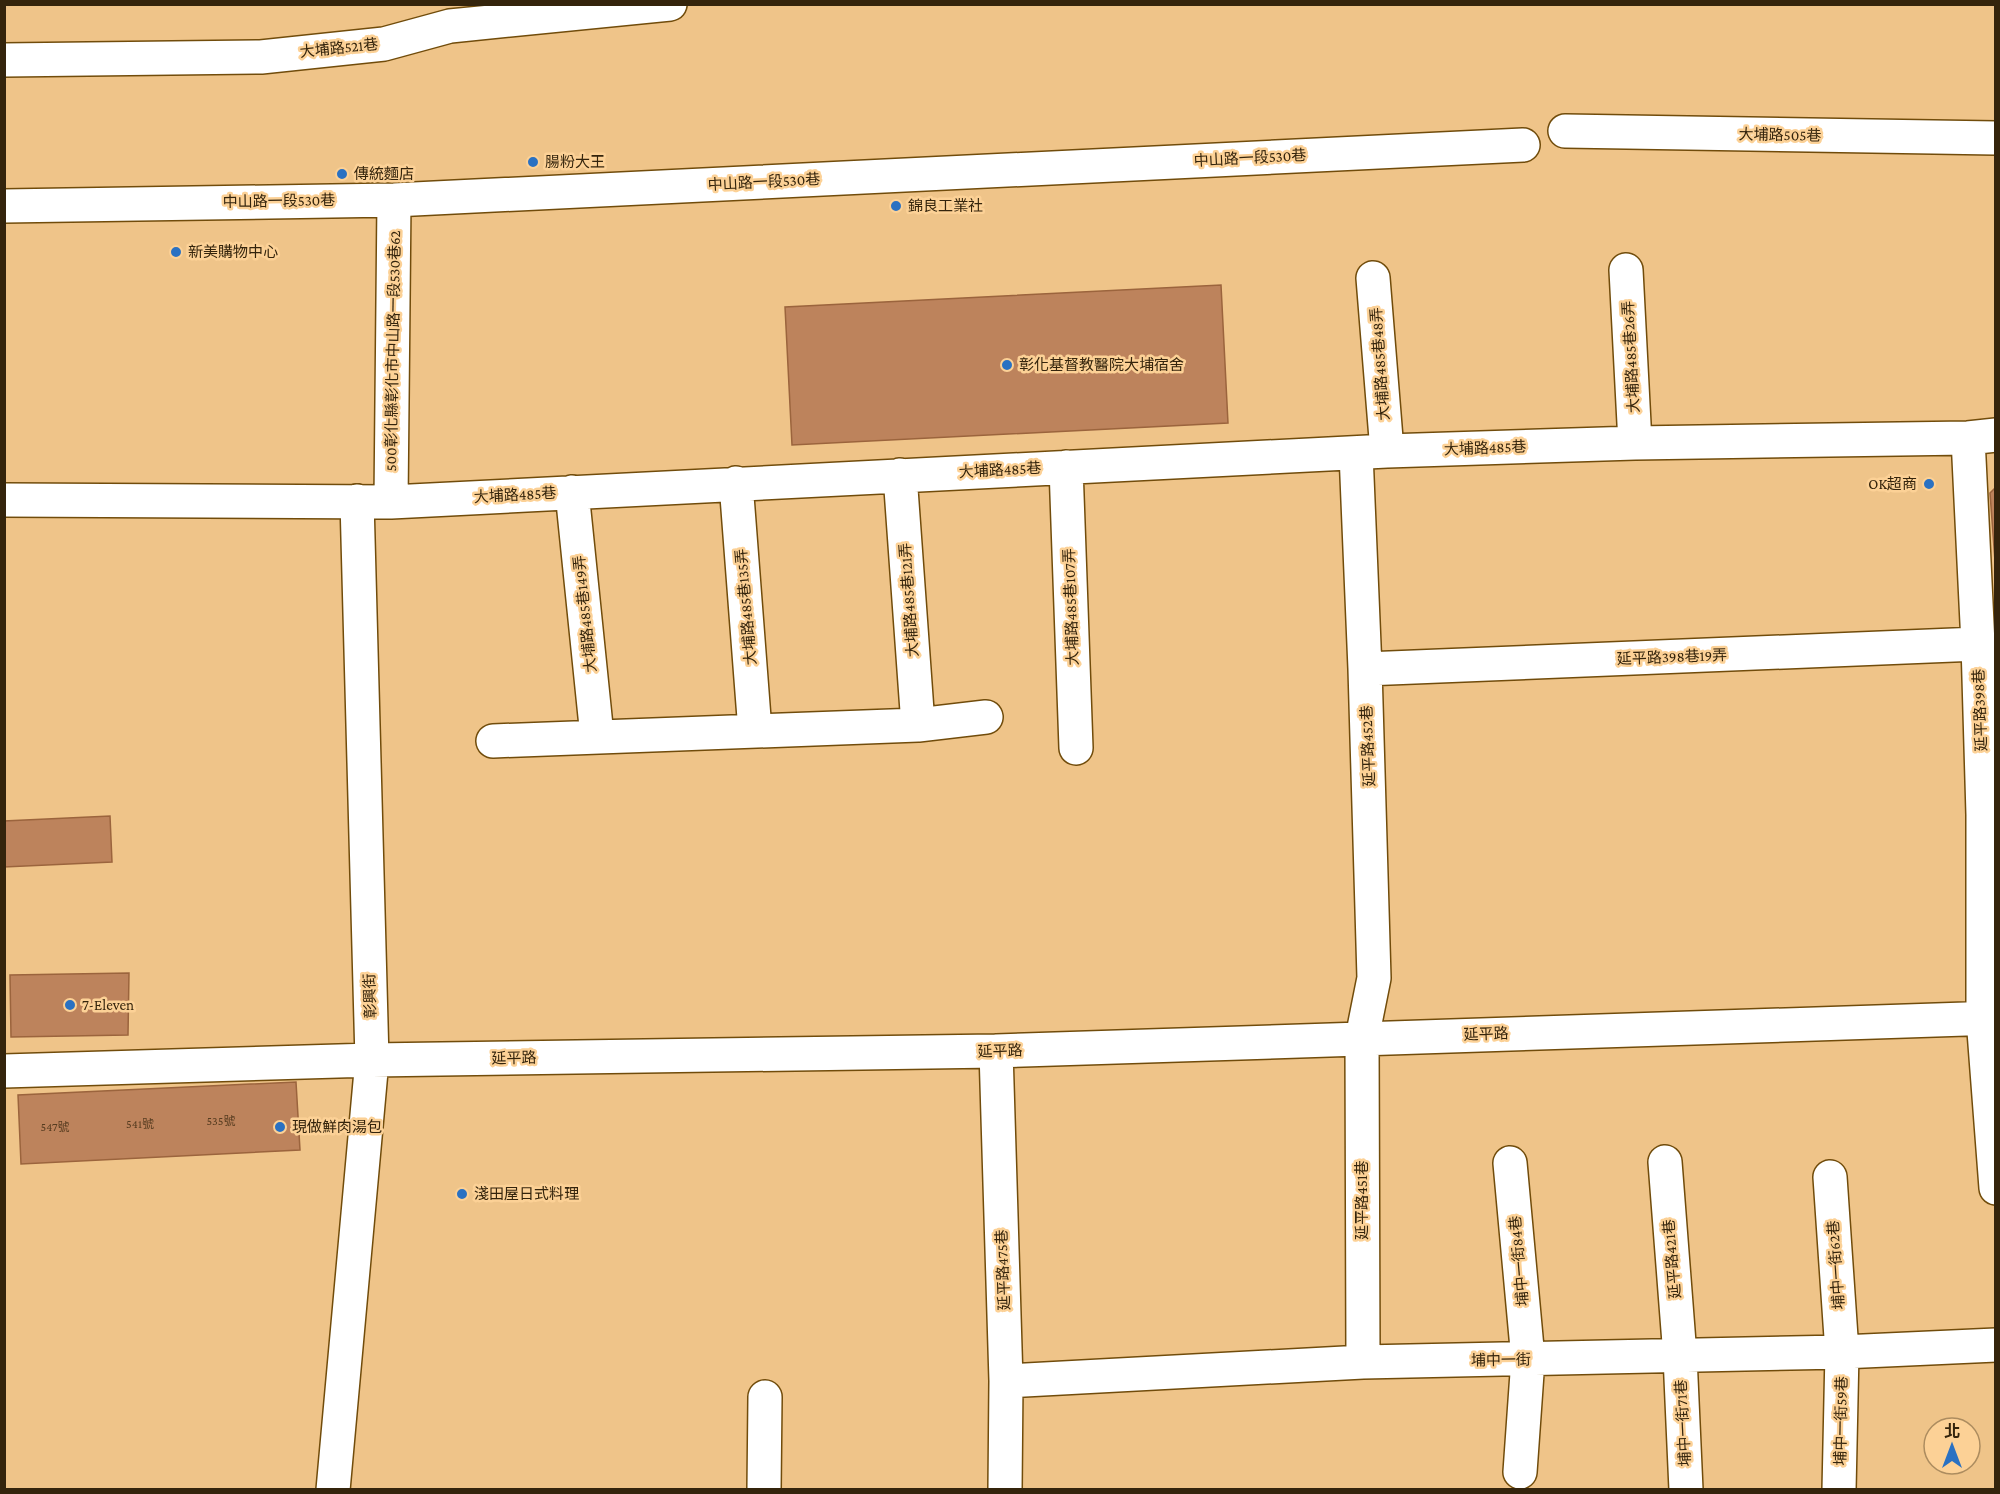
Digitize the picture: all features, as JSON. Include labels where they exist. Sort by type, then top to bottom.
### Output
[{"type":"street","name":"大埔路521巷","points":[[4,60],[261,57],[384,44],[450,26],[670,4]]},
{"type":"street","name":"大埔路505巷","points":[[1565,131],[1995,138]]},
{"type":"street","name":"中山路一段530巷","points":[[4,206],[394,200],[1523,145]]},
{"type":"street","name":"500彰化縣彰化市中山路一段530巷62","points":[[391,502],[394,387],[394,200]]},
{"type":"street","name":"大埔路485巷26弄","points":[[1626,270],[1635,444]]},
{"type":"street","name":"大埔路485巷48弄","points":[[1371,452],[1373,278]]},
{"type":"street","name":"大埔路485巷","points":[[4,500],[391,502],[1371,452],[1982,436]]},
{"type":"street","name":"延平路398巷","points":[[1982,436],[1978,644],[1995,1188]]},
{"type":"street","name":"延平路452巷","points":[[1362,1038],[1374,978],[1365,669],[1371,452]]},
{"type":"street","name":"大埔路485巷107弄","points":[[1066,467],[1076,747]]},
{"type":"street","name":"大埔路485巷121弄","points":[[900,475],[918,725]]},
{"type":"street","name":"大埔路485巷135弄","points":[[736,483],[756,731]]},
{"type":"street","name":"大埔路485巷149弄","points":[[572,492],[597,736]]},
{"type":"street","name":"彰興街","points":[[333,1490],[372,1060],[357,501]]},
{"type":"street","name":"延平路398巷19弄","points":[[1365,669],[1978,644]]},
{"type":"street","points":[[493,741],[918,725],[986,717]]},
{"type":"street","name":"延平路","points":[[4,1071],[372,1060],[996,1051],[1989,1018]]},
{"type":"street","name":"延平路451巷","points":[[1362,1038],[1363,1362]]},
{"type":"street","name":"延平路475巷","points":[[996,1051],[1006,1381],[1005,1490]]},
{"type":"street","name":"延平路421巷","points":[[1665,1162],[1680,1356]]},
{"type":"street","name":"埔中一街84巷","points":[[1510,1163],[1528,1359],[1520,1472]]},
{"type":"street","name":"埔中一街62巷","points":[[1830,1177],[1842,1352]]},
{"type":"street","name":"埔中一街","points":[[1006,1381],[1363,1362],[1842,1352],[1995,1345]]},
{"type":"street","name":"埔中一街59巷","points":[[1839,1490],[1842,1352]]},
{"type":"street","name":"埔中一街71巷","points":[[1680,1356],[1686,1490]]},
{"type":"street","points":[[764,1490],[765,1397]]},
{"type":"building","name":"彰化基督教醫院大埔宿舍","points":[[1221,285],[1228,423],[792,445],[785,307]]},
{"type":"building","points":[[1996,487],[1996,561],[1995,561],[1990,493]]},
{"type":"building","points":[[110,816],[112,862],[4,867],[4,821]]},
{"type":"building","name":"7-Eleven","points":[[129,973],[128,1035],[11,1037],[10,975]]},
{"type":"building","points":[[296,1082],[300,1150],[21,1164],[18,1095]]},
{"type":"place","name":"腸粉大王","points":[[533,162]]},
{"type":"place","name":"傳統麵店","points":[[342,174]]},
{"type":"place","name":"錦良工業社","points":[[896,206]]},
{"type":"place","name":"新美購物中心","points":[[176,252]]},
{"type":"place","name":"彰化基督教醫院大埔宿舍","points":[[1007,365]]},
{"type":"place","name":"OK超商","points":[[1929,484]]},
{"type":"place","name":"7-Eleven","points":[[70,1005]]},
{"type":"place","name":"現做鮮肉湯包","points":[[280,1127]]},
{"type":"place","name":"淺田屋日式料理","points":[[462,1194]]}]
